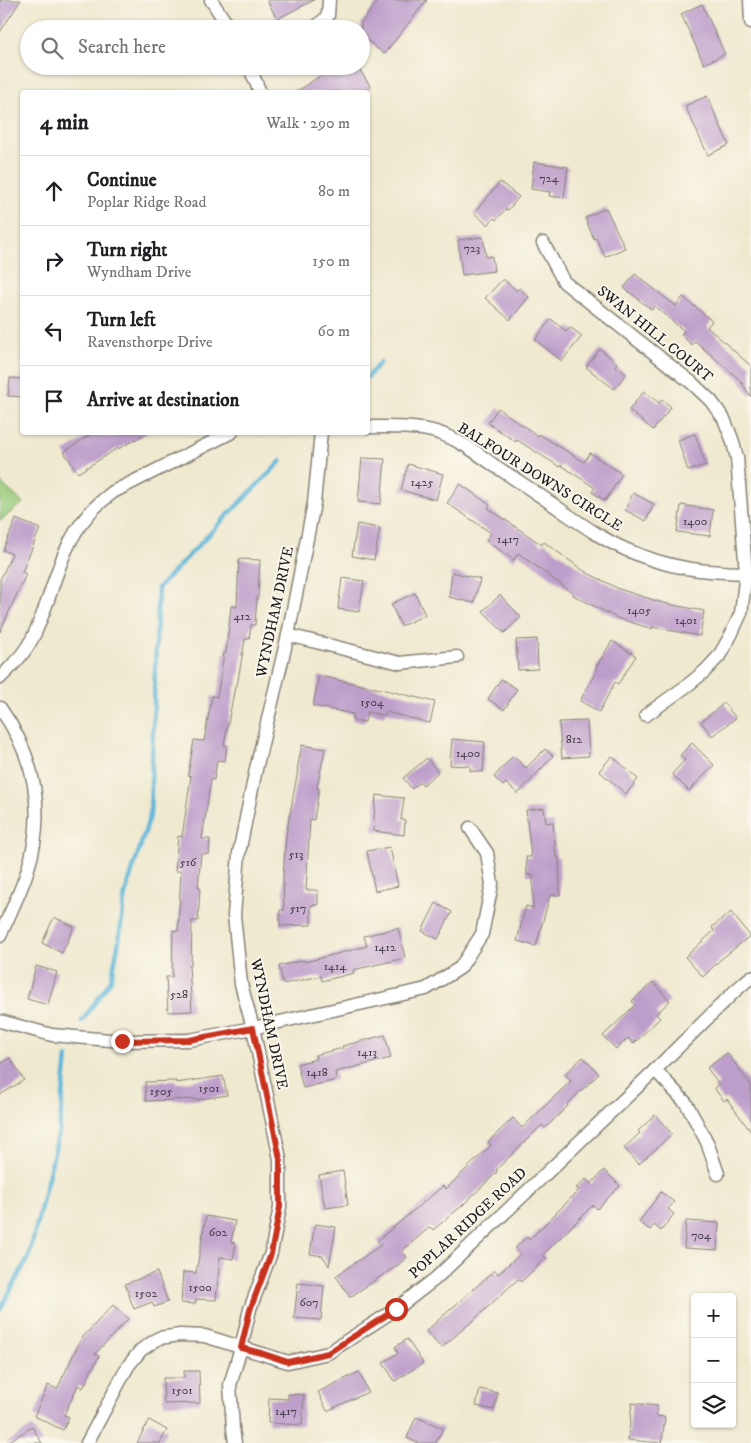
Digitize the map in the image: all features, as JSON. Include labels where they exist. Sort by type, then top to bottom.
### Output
[{"type":"street","points":[[211,0],[224,20]]},
{"type":"street","points":[[324,20],[328,16],[329,0]]},
{"type":"street","points":[[750,0],[751,22]]},
{"type":"street","points":[[255,75],[259,90]]},
{"type":"street","name":"SWAN HILL COURT","points":[[544,243],[564,282],[692,383],[711,401],[724,419],[737,458],[748,573],[741,613],[731,636],[719,656],[688,685],[646,715]]},
{"type":"street","name":"BALFOUR DOWNS CIRCLE","points":[[370,427],[421,430],[449,437],[472,450],[600,537],[627,550],[664,564],[686,569],[748,573]]},
{"type":"street","points":[[0,678],[21,657],[33,638],[67,549],[77,530],[99,503],[113,492],[226,435]]},
{"type":"street","name":"WYNDHAM DRIVE","points":[[235,1443],[232,1428],[230,1385],[250,1310],[271,1254],[280,1207],[280,1159],[253,1028],[241,984],[234,916],[239,853],[256,769],[288,636],[314,503],[321,435]]},
{"type":"street","points":[[288,636],[400,663],[457,657]]},
{"type":"street","points":[[0,708],[23,746],[31,770],[36,796],[36,822],[34,847],[27,873],[0,936]]},
{"type":"street","points":[[0,1021],[52,1035],[122,1041],[189,1040],[253,1028],[426,989],[460,968],[482,934],[492,884],[487,853],[470,828]]},
{"type":"street","name":"POPLAR RIDGE ROAD","points":[[87,1443],[128,1366],[142,1350],[159,1338],[180,1335],[204,1336],[288,1362],[328,1353],[396,1309],[435,1279],[655,1070],[735,991],[751,978]]},
{"type":"street","points":[[655,1070],[686,1103],[707,1142],[718,1174]]},
{"type":"green space","points":[[0,482],[23,503],[0,521]]},
{"type":"building","points":[[0,0],[21,0],[0,32]]},
{"type":"building","points":[[267,0],[314,0],[277,19]]},
{"type":"building","points":[[379,0],[427,0],[384,54],[370,42],[370,20],[363,20]]},
{"type":"building","points":[[702,4],[725,54],[704,64],[681,14]]},
{"type":"building","points":[[322,75],[363,75],[371,87],[366,90],[299,90]]},
{"type":"building","points":[[707,96],[729,145],[708,155],[685,106]]},
{"type":"building","points":[[534,162],[568,167],[564,198],[549,196],[550,192],[531,189]]},
{"type":"building","points":[[500,182],[519,197],[508,210],[506,209],[496,220],[494,218],[488,225],[474,213]]},
{"type":"building","points":[[606,208],[625,248],[605,257],[596,238],[594,239],[585,218]]},
{"type":"building","points":[[483,237],[486,257],[492,256],[494,271],[462,275],[458,240]]},
{"type":"building","points":[[635,274],[676,306],[683,297],[712,321],[707,327],[751,366],[751,397],[740,380],[695,341],[692,345],[681,335],[684,331],[654,306],[652,310],[624,288]]},
{"type":"building","points":[[503,279],[517,291],[519,288],[529,297],[510,320],[485,298]]},
{"type":"building","points":[[551,319],[566,331],[570,327],[582,336],[562,361],[535,340]]},
{"type":"building","points":[[600,349],[617,363],[615,366],[626,374],[614,389],[586,367]]},
{"type":"building","points":[[10,378],[20,379],[20,397],[8,396]]},
{"type":"building","points":[[644,391],[659,403],[662,399],[671,407],[653,430],[629,410]]},
{"type":"building","points":[[498,408],[538,436],[539,434],[584,462],[590,453],[622,474],[605,501],[592,492],[595,488],[561,465],[560,467],[517,440],[516,442],[488,423]]},
{"type":"building","points":[[695,434],[706,465],[688,471],[678,440]]},
{"type":"building","points":[[90,435],[144,435],[118,448],[78,473],[64,452]]},
{"type":"building","points":[[362,458],[385,459],[381,504],[358,502]]},
{"type":"building","points":[[408,464],[443,474],[436,500],[401,490]]},
{"type":"building","points":[[460,484],[490,505],[488,508],[542,545],[544,542],[584,571],[619,589],[663,603],[704,611],[700,636],[652,627],[652,629],[617,618],[573,595],[518,553],[514,560],[486,541],[491,533],[447,503]]},
{"type":"building","points":[[633,493],[654,504],[646,521],[625,510]]},
{"type":"building","points":[[681,505],[713,510],[710,536],[677,532]]},
{"type":"building","points":[[16,519],[40,529],[22,572],[26,574],[0,632],[0,580],[12,554],[3,550]]},
{"type":"building","points":[[357,524],[380,528],[374,560],[352,556]]},
{"type":"building","points":[[239,559],[260,560],[255,625],[251,625],[249,639],[245,639],[224,745],[227,745],[225,761],[217,760],[214,780],[211,779],[202,839],[210,839],[209,854],[201,854],[198,887],[200,888],[198,921],[192,921],[191,966],[189,966],[192,1011],[168,1012],[166,977],[172,977],[173,930],[178,931],[181,871],[175,871],[178,836],[182,837],[191,776],[188,775],[194,740],[204,741],[212,696],[217,697],[224,653],[226,653],[231,606],[237,607]]},
{"type":"building","points":[[452,572],[480,579],[474,603],[449,597]]},
{"type":"building","points":[[342,578],[364,581],[359,612],[338,609]]},
{"type":"building","points":[[415,593],[425,615],[401,626],[391,604]]},
{"type":"building","points":[[500,595],[521,617],[504,633],[483,611]]},
{"type":"building","points":[[537,639],[538,669],[518,670],[516,640]]},
{"type":"building","points":[[612,641],[636,656],[618,684],[615,682],[599,712],[580,701],[597,670],[595,669]]},
{"type":"building","points":[[319,676],[435,702],[430,723],[386,712],[385,716],[367,712],[365,722],[352,720],[353,714],[313,706]]},
{"type":"building","points":[[501,679],[517,689],[504,710],[488,699]]},
{"type":"building","points":[[724,703],[736,718],[712,736],[701,722]]},
{"type":"building","points":[[587,721],[589,756],[562,758],[559,722]]},
{"type":"building","points":[[452,739],[485,742],[483,772],[470,771],[470,766],[450,765]]},
{"type":"building","points":[[692,743],[714,765],[689,791],[672,774],[685,760],[680,755]]},
{"type":"building","points":[[302,745],[325,749],[317,788],[319,789],[314,820],[310,819],[306,890],[318,890],[318,905],[311,905],[311,925],[280,926],[280,910],[284,910],[283,877],[286,835]]},
{"type":"building","points":[[545,749],[553,756],[518,794],[506,783],[503,786],[494,777],[513,756],[526,768]]},
{"type":"building","points":[[612,756],[638,779],[626,794],[599,771]]},
{"type":"building","points":[[427,758],[438,772],[423,785],[420,782],[412,789],[403,778]]},
{"type":"building","points":[[376,795],[404,798],[401,820],[405,820],[404,835],[373,831]]},
{"type":"building","points":[[544,808],[546,823],[553,822],[556,857],[559,857],[560,895],[550,895],[536,946],[517,941],[526,906],[533,908],[533,875],[527,875],[526,857],[531,857],[526,810]]},
{"type":"building","points":[[390,847],[398,886],[375,891],[367,851]]},
{"type":"building","points":[[436,903],[452,912],[438,939],[422,931]]},
{"type":"building","points":[[731,912],[750,936],[720,960],[703,977],[685,957],[714,931],[712,927]]},
{"type":"building","points":[[54,917],[74,927],[62,953],[42,943]]},
{"type":"building","points":[[398,928],[405,958],[353,970],[354,973],[322,981],[321,976],[283,984],[279,966],[304,960],[305,962],[367,946],[364,936]]},
{"type":"building","points":[[36,966],[57,972],[48,1005],[27,999]]},
{"type":"building","points":[[653,982],[670,1001],[656,1014],[660,1018],[633,1044],[628,1038],[616,1049],[603,1036],[635,1005],[632,1001]]},
{"type":"building","points":[[385,1035],[391,1058],[335,1072],[336,1080],[303,1088],[297,1064],[316,1059],[315,1055],[343,1048],[342,1046]]},
{"type":"building","points":[[727,1053],[751,1085],[751,1132],[727,1099],[724,1101],[714,1088],[719,1084],[707,1068]]},
{"type":"building","points":[[583,1057],[599,1074],[567,1104],[568,1106],[545,1128],[542,1125],[463,1205],[433,1230],[430,1227],[402,1251],[407,1257],[398,1265],[350,1297],[336,1276],[381,1245],[377,1241],[443,1186],[446,1189],[491,1145],[488,1142],[513,1118],[522,1128],[571,1081],[565,1074]]},
{"type":"building","points":[[10,1058],[24,1080],[0,1095],[0,1064]]},
{"type":"building","points":[[223,1076],[227,1095],[195,1100],[146,1101],[145,1082],[176,1081],[176,1083]]},
{"type":"building","points":[[655,1115],[672,1134],[639,1164],[624,1148]]},
{"type":"building","points":[[604,1170],[620,1186],[597,1209],[593,1205],[543,1255],[546,1258],[521,1282],[518,1279],[441,1348],[426,1331],[495,1270],[498,1274],[520,1254],[515,1248],[527,1237],[529,1240],[579,1190],[576,1188],[586,1179],[591,1184]]},
{"type":"building","points":[[343,1171],[348,1205],[325,1208],[319,1175]]},
{"type":"building","points":[[661,1192],[674,1202],[668,1209],[674,1214],[661,1231],[654,1225],[650,1230],[639,1222]]},
{"type":"building","points":[[206,1216],[235,1221],[231,1242],[236,1243],[233,1259],[220,1257],[216,1300],[196,1299],[195,1304],[181,1303],[183,1272],[196,1273]]},
{"type":"building","points":[[686,1221],[719,1223],[717,1250],[684,1248]]},
{"type":"building","points":[[315,1224],[336,1227],[329,1266],[323,1256],[310,1254]]},
{"type":"building","points":[[157,1272],[168,1302],[154,1307],[152,1302],[134,1309],[125,1284]]},
{"type":"building","points":[[298,1283],[324,1286],[321,1320],[294,1318]]},
{"type":"building","points":[[113,1305],[128,1319],[95,1354],[99,1356],[83,1388],[78,1385],[64,1415],[69,1417],[63,1430],[34,1416],[48,1385],[57,1389],[81,1339]]},
{"type":"building","points":[[407,1339],[423,1363],[395,1381],[383,1363],[398,1353],[395,1347]]},
{"type":"building","points":[[184,1371],[199,1371],[200,1403],[164,1404],[163,1378],[184,1378]]},
{"type":"building","points":[[359,1372],[368,1392],[327,1411],[318,1392]]},
{"type":"building","points":[[480,1389],[498,1393],[494,1410],[476,1406]]},
{"type":"building","points":[[288,1394],[304,1395],[302,1425],[268,1423],[269,1398],[288,1399]]},
{"type":"building","points":[[632,1403],[657,1406],[656,1416],[665,1417],[662,1443],[628,1440]]},
{"type":"building","points":[[416,1417],[443,1428],[436,1443],[418,1443],[407,1438]]},
{"type":"building","points":[[149,1420],[167,1430],[160,1443],[137,1443]]},
{"type":"building","points":[[32,1427],[42,1443],[6,1443]]},
{"type":"waterway","points":[[370,374],[380,362]]},
{"type":"waterway","points":[[82,1021],[111,980],[119,941],[125,894],[150,816],[158,588],[281,461]]},
{"type":"waterway","points":[[0,1310],[29,1256],[59,1132],[67,1057]]},
{"type":"route","points":[[122,1041],[189,1040],[253,1028],[280,1159],[280,1207],[271,1254],[250,1310],[241,1348],[288,1362],[328,1353],[396,1309]]}]
